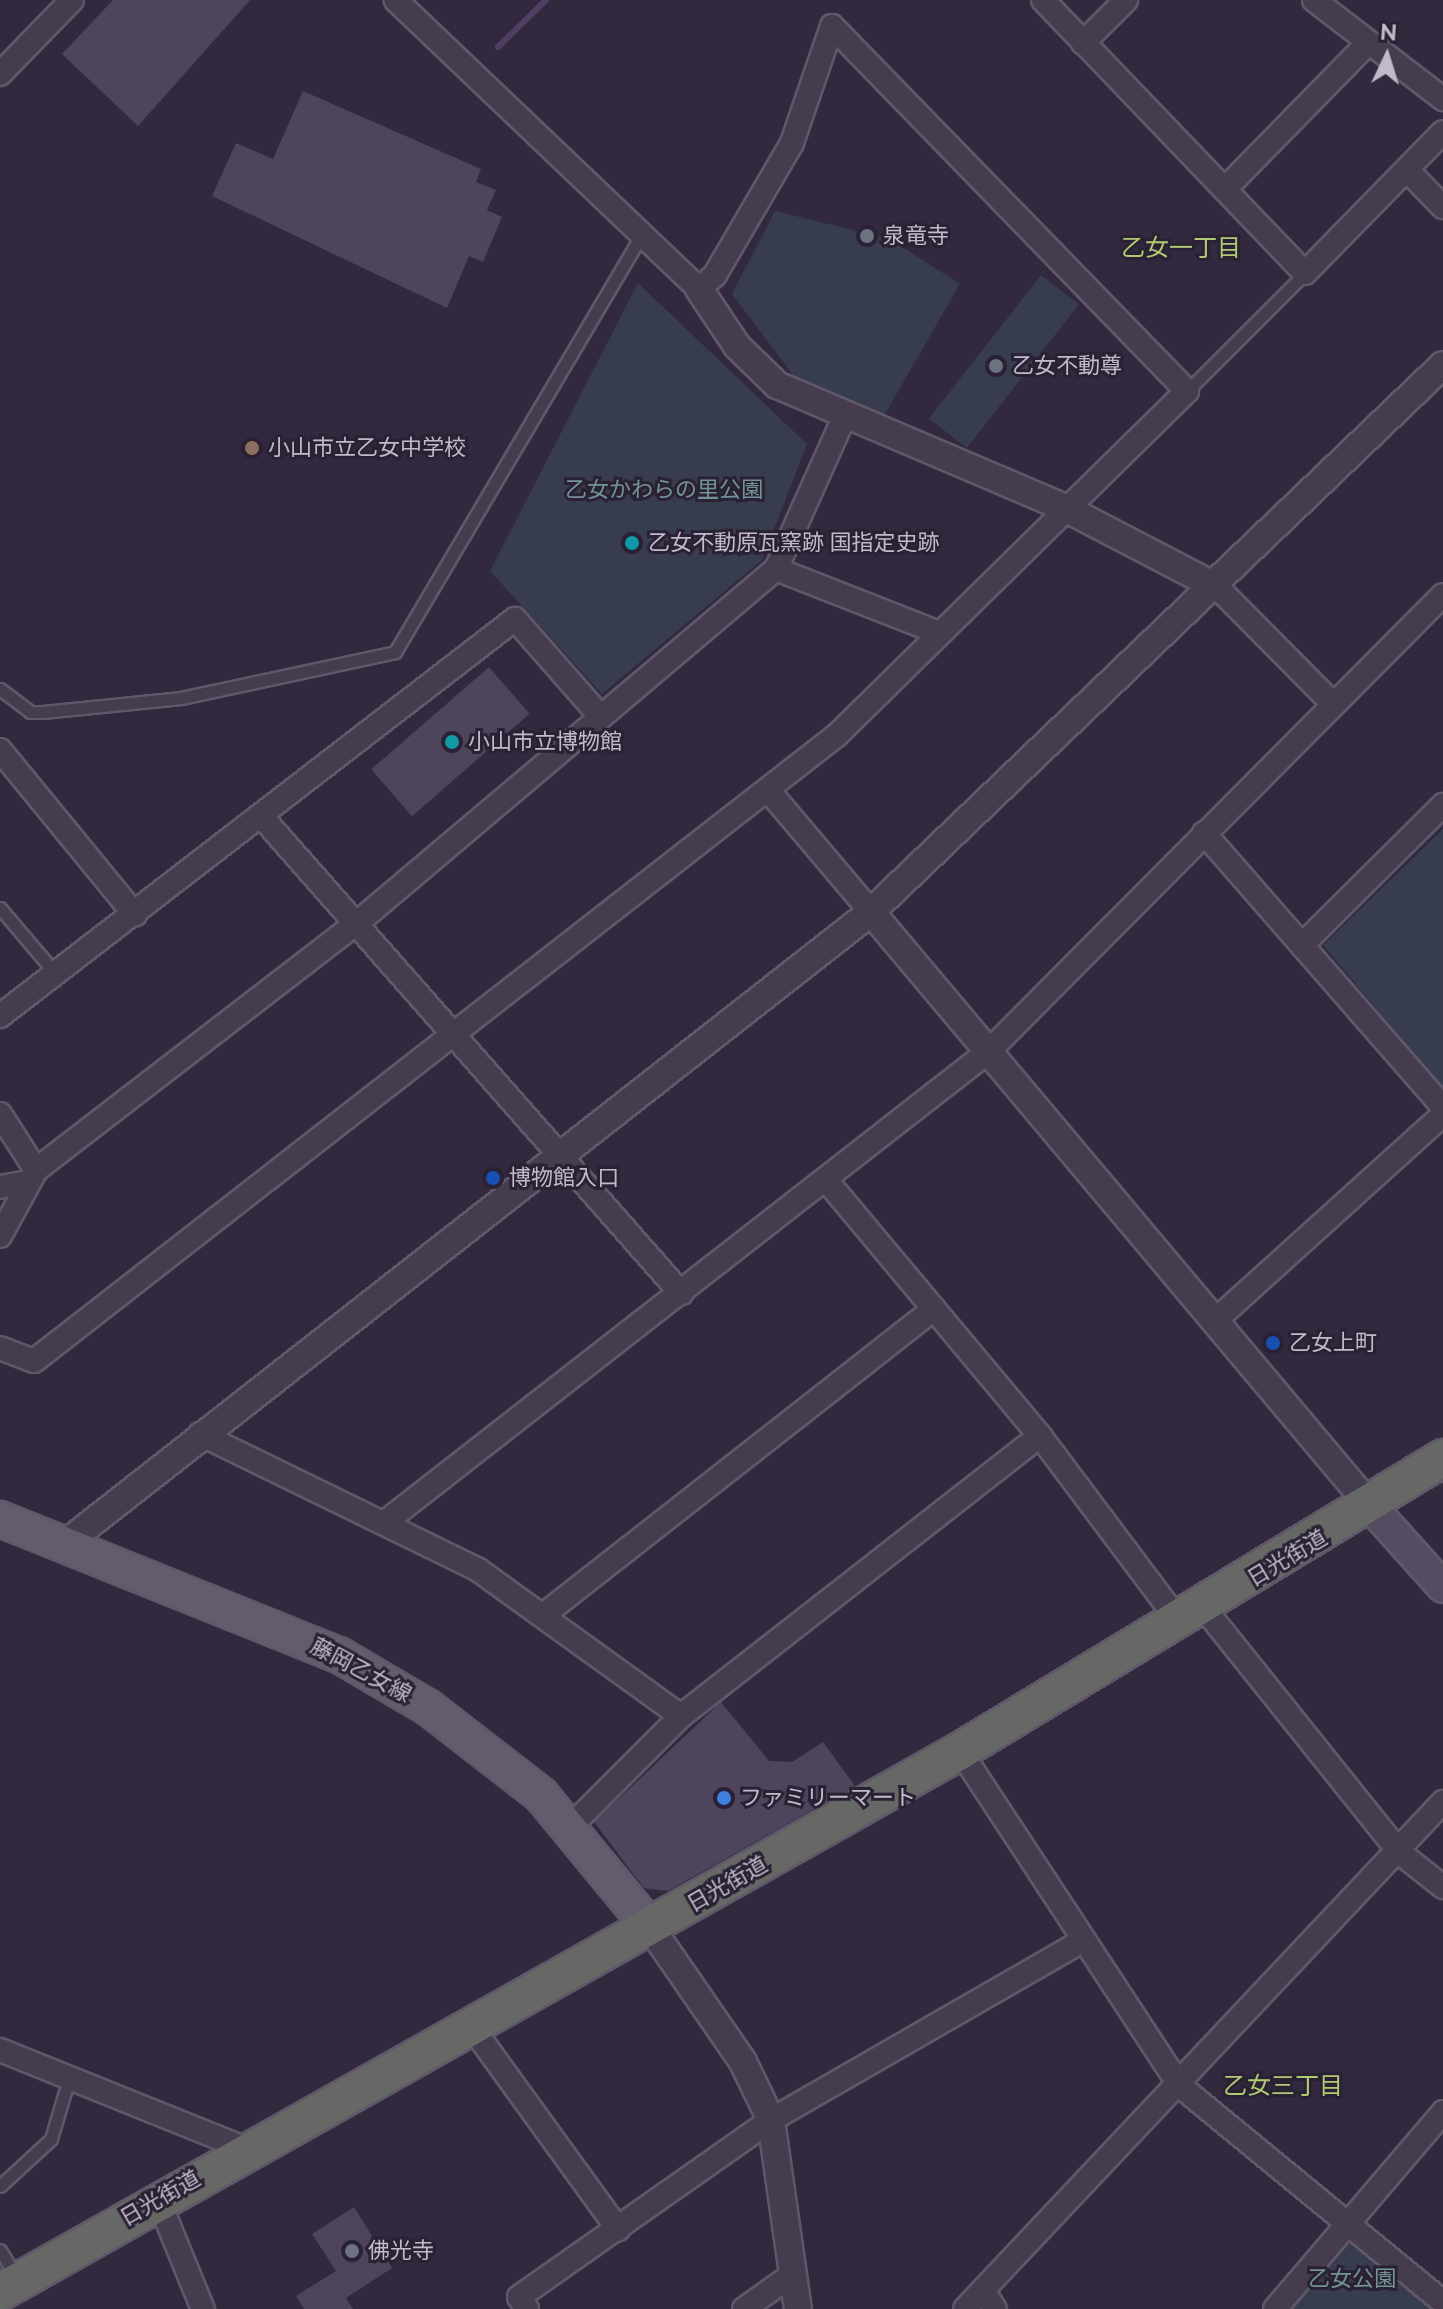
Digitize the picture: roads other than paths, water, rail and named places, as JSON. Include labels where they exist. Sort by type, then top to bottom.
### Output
[{"type":"highway","name":"日光街道","points":[[6,2274],[158,2199],[650,1927],[960,1751],[1372,1508],[1443,1458]]},
{"type":"main road","points":[[1372,1508],[1443,1587]]},
{"type":"main road","name":"藤岡乙女線","points":[[0,1519],[339,1655],[429,1708],[571,1826],[650,1927]]},
{"type":"street","points":[[0,74],[72,0]]},
{"type":"street","points":[[396,0],[644,233],[699,289],[758,371],[844,418],[1065,508],[1217,587],[1332,703]]},
{"type":"street","points":[[1043,0],[1305,273],[1443,132]]},
{"type":"street","points":[[1083,43],[1126,0]]},
{"type":"street","points":[[1314,0],[1367,44],[1443,99]]},
{"type":"street","points":[[0,1348],[34,1361],[837,735],[1187,391],[832,26],[792,143],[715,275],[699,289]]},
{"type":"street","points":[[1225,189],[1367,44]]},
{"type":"street","points":[[1407,170],[1443,207]]},
{"type":"street","points":[[66,1543],[560,1151],[871,912],[1217,587],[1443,365]]},
{"type":"street","points":[[0,1187],[32,1176],[356,924],[776,569],[844,418]]},
{"type":"street","points":[[776,569],[939,633]]},
{"type":"street","points":[[384,1523],[989,1051],[1332,703],[1443,595]]},
{"type":"street","points":[[0,1016],[135,915],[515,619],[601,717]]},
{"type":"street","points":[[0,750],[135,915]]},
{"type":"street","points":[[768,790],[1218,1318],[1372,1508]]},
{"type":"street","points":[[1302,945],[1443,805]]},
{"type":"street","points":[[261,816],[560,1151],[681,1293]]},
{"type":"street","points":[[1204,833],[1443,1107]]},
{"type":"street","points":[[0,1114],[32,1176]]},
{"type":"street","points":[[1218,1318],[1443,1115]]},
{"type":"street","points":[[0,1236],[32,1176]]},
{"type":"street","points":[[826,1180],[1191,1614],[1400,1853],[1443,1887]]},
{"type":"street","points":[[546,1613],[934,1309]]},
{"type":"street","points":[[200,1434],[384,1523],[546,1613],[681,1716]]},
{"type":"street","points":[[571,1826],[681,1716],[1040,1436]]},
{"type":"street","points":[[960,1751],[1081,1942],[1180,2086],[1443,2302]]},
{"type":"street","points":[[965,2309],[989,2300],[1180,2086],[1400,1853],[1443,1802]]},
{"type":"street","points":[[650,1927],[743,2062],[771,2120],[798,2309]]},
{"type":"street","points":[[527,2309],[519,2297],[771,2120],[1081,1942]]},
{"type":"street","points":[[471,2026],[618,2229]]},
{"type":"street","points":[[0,2050],[70,2074],[246,2149]]},
{"type":"street","points":[[1275,2309],[1443,2112]]},
{"type":"street","points":[[158,2199],[203,2309]]},
{"type":"street","points":[[744,2309],[793,2274]]},
{"type":"lane","points":[[0,689],[30,712],[43,712],[181,698],[395,652],[644,233]]},
{"type":"lane","points":[[1187,391],[1305,273]]},
{"type":"lane","points":[[0,908],[56,974]]},
{"type":"lane","points":[[0,2186],[51,2139],[70,2074]]},
{"type":"waterway","points":[[498,47],[546,0]]},
{"type":"place","name":"泉竜寺","points":[[867,236]]},
{"type":"place","name":"乙女不動尊","points":[[996,366]]},
{"type":"place","name":"小山市立乙女中学校","points":[[252,448]]},
{"type":"place","name":"乙女不動原瓦窯跡 国指定史跡","points":[[632,543]]},
{"type":"place","name":"小山市立博物館","points":[[452,742]]},
{"type":"place","name":"博物館入口","points":[[493,1178]]},
{"type":"place","name":"乙女上町","points":[[1273,1343]]},
{"type":"place","name":"ファミリーマート","points":[[724,1798]]},
{"type":"place","name":"佛光寺","points":[[352,2251]]},
{"type":"district","name":"乙女一丁目","points":[[1181,248]]},
{"type":"district","name":"乙女三丁目","points":[[1283,2086]]},
{"type":"park label","name":"乙女かわらの里公園","points":[[664,490]]},
{"type":"park label","name":"乙女公園","points":[[1352,2279]]}]
